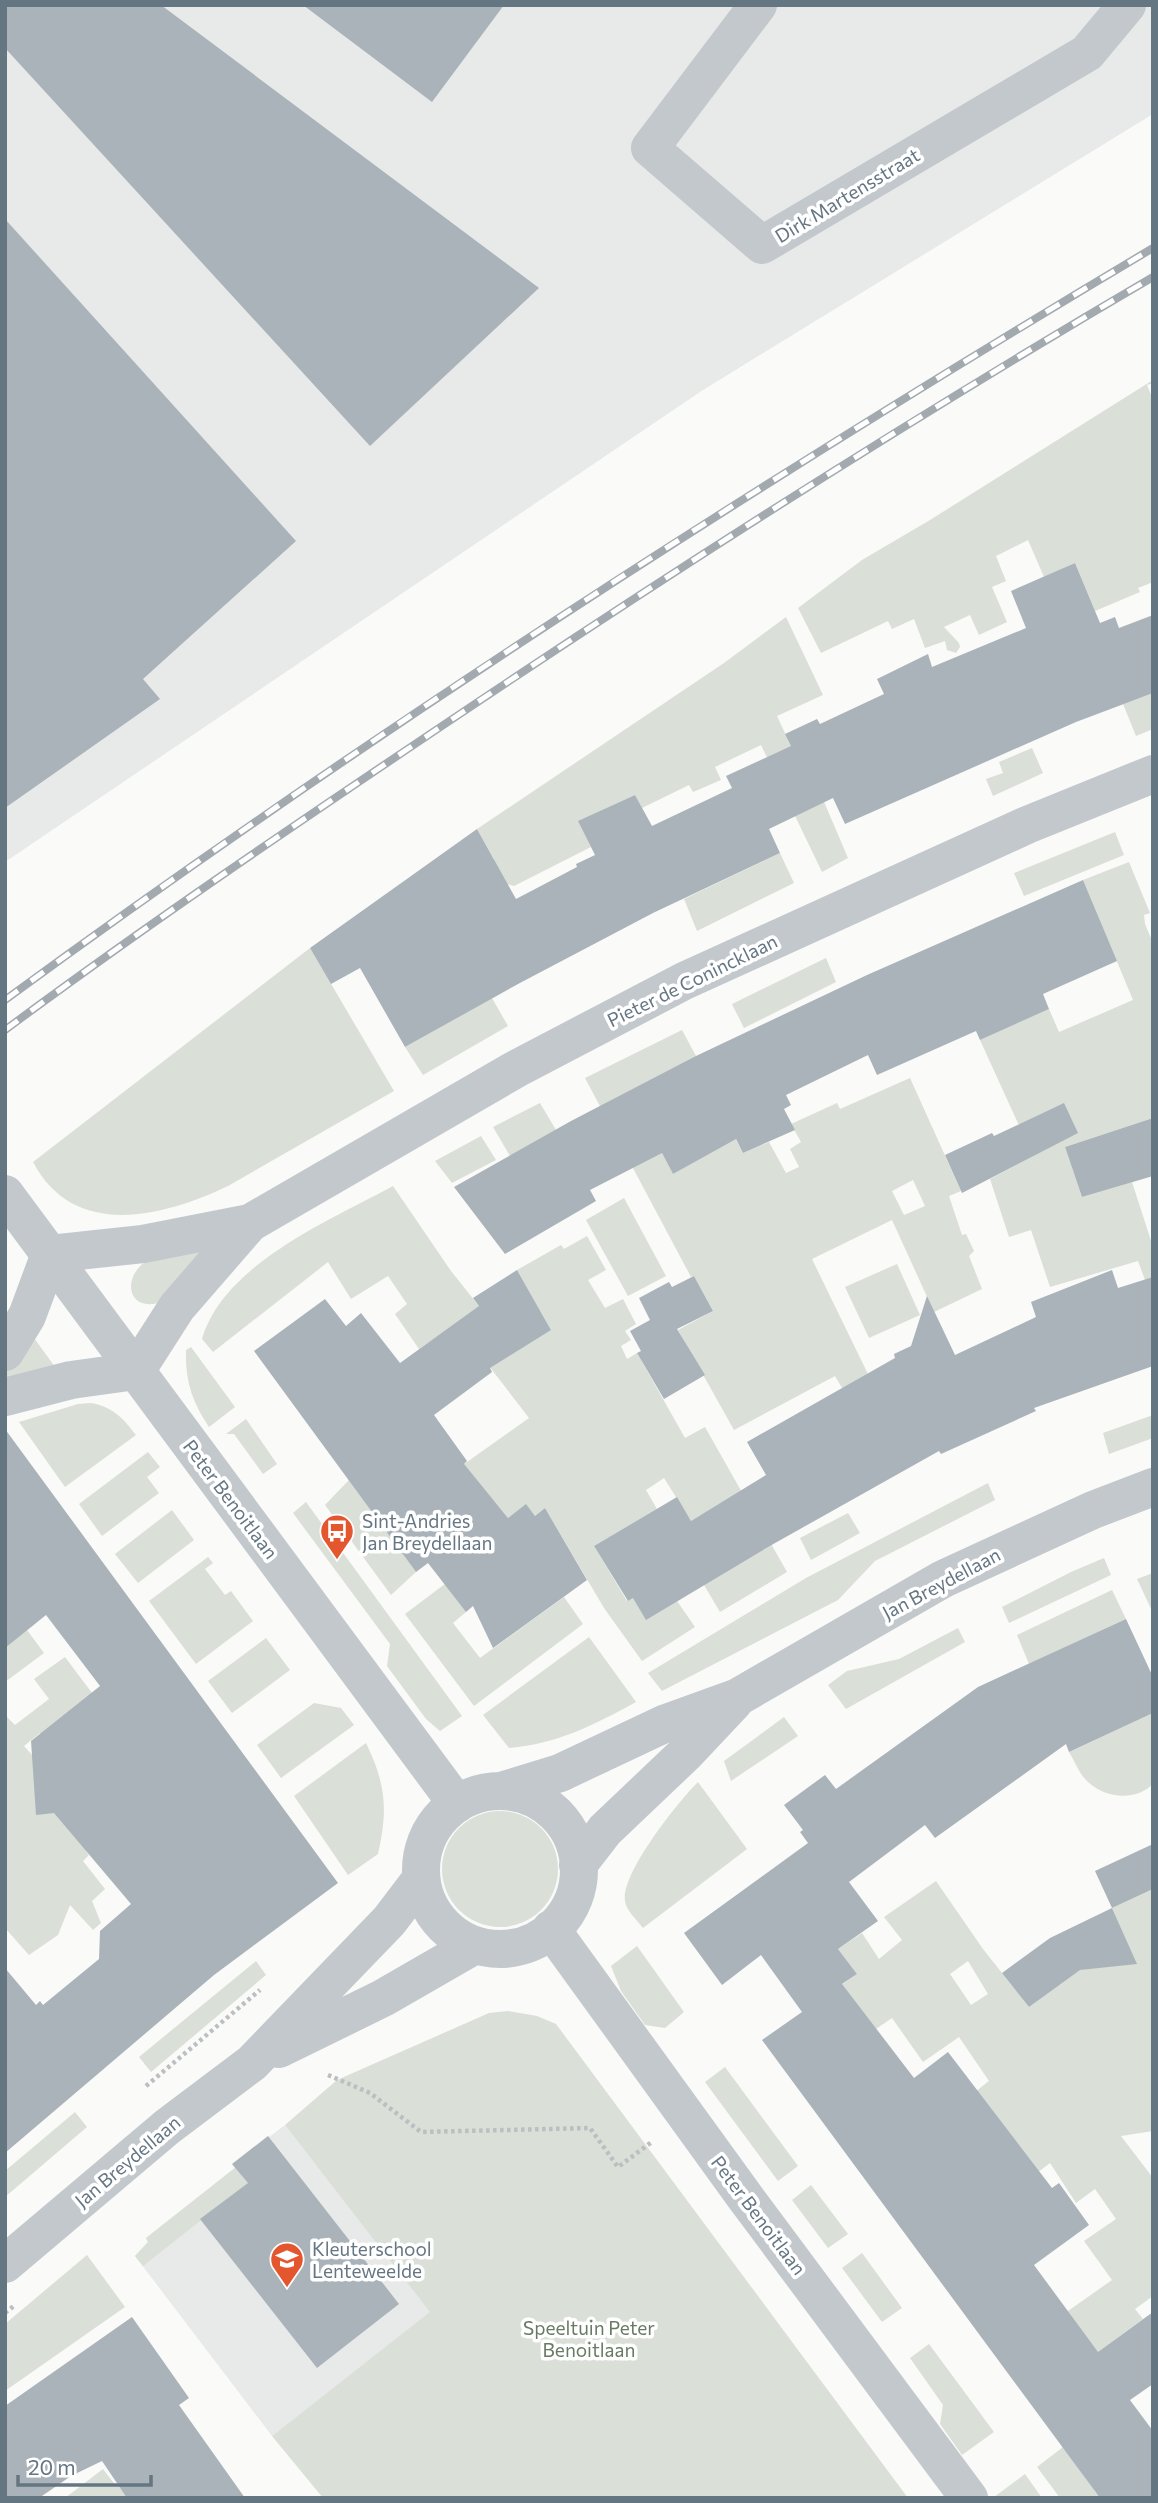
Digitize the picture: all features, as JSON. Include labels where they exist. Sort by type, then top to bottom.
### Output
[{"type":"street","name":"Dirk Martensstraat","points":[[758,5],[650,148],[762,245],[1087,53],[1127,5]]},
{"type":"street","name":"Pieter de Conincklaan","points":[[136,1371],[177,1307],[250,1223],[516,1069],[684,981],[1015,830],[1153,774]]},
{"type":"street","name":"Peter Benoitlaan","points":[[5,1194],[457,1804]]},
{"type":"street","name":"Pieter de Conincklaan","points":[[50,1254],[143,1244],[250,1223]]},
{"type":"street","points":[[5,1352],[27,1316],[50,1254]]},
{"type":"street","points":[[5,1396],[71,1380],[136,1371]]},
{"type":"street","name":"Jan Breydellaan","points":[[501,1791],[560,1773],[666,1723],[738,1697],[943,1579],[1081,1516],[1153,1487]]},
{"type":"street","name":"Jan Breydellaan","points":[[578,1865],[605,1830],[686,1753],[738,1697]]},
{"type":"street","points":[[501,1791],[527,1797],[553,1812],[572,1838],[578,1865],[576,1892],[563,1917],[551,1930],[516,1947],[496,1949],[475,1945],[456,1937],[440,1922],[429,1906],[421,1879],[424,1847],[438,1821],[457,1804],[474,1796],[501,1791]]},
{"type":"street","name":"Jan Breydellaan","points":[[5,2263],[167,2127],[252,2063],[389,1921],[421,1879]]},
{"type":"street","name":"Peter Benoitlaan","points":[[551,1930],[969,2498]]},
{"type":"street","name":"Jan Breydellaan","points":[[252,2063],[383,1998],[475,1945]]},
{"type":"path","points":[[136,2094],[270,1981]]},
{"type":"path","points":[[328,2075],[370,2093],[421,2132],[590,2128],[618,2167],[653,2140]]},
{"type":"path","points":[[5,2314],[25,2297]]},
{"type":"shaded area","points":[[5,5],[1153,5],[1153,114],[703,390],[5,862]]},
{"type":"shaded area","name":"Kleuterschool Lenteweelde","points":[[285,2125],[431,2312],[272,2436],[135,2256],[148,2242],[146,2238],[235,2168],[233,2164]]},
{"type":"green space","points":[[1153,380],[1153,383],[1147,385],[1153,400],[1153,582],[1138,588],[1140,592],[1095,611],[1075,563],[1044,577],[1028,540],[996,556],[1006,581],[992,587],[1007,622],[979,635],[970,615],[944,627],[959,643],[960,647],[956,653],[947,650],[945,641],[925,648],[914,619],[892,629],[888,621],[821,653],[798,608],[862,560]]},
{"type":"green space","points":[[786,617],[823,695],[777,716],[809,785],[816,783],[848,858],[822,872],[761,745],[715,767],[721,780],[693,792],[689,785],[642,808],[635,795],[579,821],[591,847],[514,886],[483,877],[494,859],[477,829],[724,663]]},
{"type":"green space","points":[[1153,693],[1153,729],[1136,736],[1123,704]]},
{"type":"green space","points":[[1032,748],[1043,773],[993,796],[986,779],[1003,773],[999,762]]},
{"type":"green space","points":[[1115,832],[1124,855],[1024,896],[1014,873]]},
{"type":"green space","points":[[780,853],[794,883],[697,931],[684,899]]},
{"type":"green space","points":[[1129,862],[1150,913],[1144,915],[1153,943],[1153,1118],[1065,1147],[1082,1197],[1132,1182],[1153,1247],[1153,1277],[1145,1280],[1138,1261],[1050,1287],[1031,1230],[1009,1237],[990,1179],[1033,1156],[980,1040],[1049,1009],[1059,1032],[1133,1000],[1083,880]]},
{"type":"green space","points":[[310,948],[394,1091],[228,1186],[176,1206],[149,1213],[122,1215],[96,1212],[72,1203],[50,1187],[33,1162]]},
{"type":"green space","points":[[826,958],[836,982],[744,1028],[732,1004]]},
{"type":"green space","points":[[492,998],[508,1026],[423,1075],[405,1047]]},
{"type":"green space","points":[[682,1030],[696,1056],[662,1153],[673,1174],[735,1138],[743,1153],[769,1142],[786,1173],[799,1167],[790,1149],[801,1142],[791,1124],[837,1103],[840,1109],[910,1078],[961,1191],[949,1196],[962,1235],[966,1234],[974,1251],[969,1256],[982,1289],[934,1312],[892,1220],[812,1259],[901,1442],[842,1388],[835,1376],[734,1430],[678,1330],[713,1311],[694,1276],[691,1277],[585,1078]],"holes":[[[913,1180],[925,1206],[904,1215],[892,1191]]]},
{"type":"green space","points":[[540,1103],[556,1130],[510,1156],[493,1127]]},
{"type":"green space","points":[[481,1136],[496,1160],[452,1183],[435,1161]]},
{"type":"green space","points":[[393,1186],[451,1271],[502,1335],[551,1330],[517,1270],[561,1245],[564,1249],[587,1236],[606,1270],[588,1280],[605,1308],[623,1299],[636,1324],[625,1331],[631,1340],[621,1346],[627,1359],[637,1353],[685,1438],[705,1427],[787,1572],[720,1612],[704,1585],[718,1505],[691,1521],[664,1478],[646,1490],[657,1509],[594,1546],[627,1601],[633,1598],[677,1601],[695,1627],[642,1661],[604,1608],[545,1508],[535,1516],[526,1505],[508,1518],[494,1501],[436,1484],[529,1418],[479,1353],[441,1334],[419,1349],[395,1314],[407,1304],[388,1276],[351,1299],[328,1262],[213,1352],[202,1339],[214,1312],[232,1288],[282,1247]]},
{"type":"green space","points":[[624,1198],[666,1276],[628,1296],[586,1220]]},
{"type":"green space","points":[[223,1235],[158,1303],[140,1302],[134,1297],[131,1283],[134,1274],[149,1259]]},
{"type":"green space","points":[[897,1264],[920,1315],[869,1338],[845,1287]]},
{"type":"green space","points":[[34,1338],[58,1371],[5,1387],[5,1366]]},
{"type":"green space","points":[[191,1347],[235,1407],[209,1427],[198,1409],[188,1381],[186,1350]]},
{"type":"green space","points":[[91,1403],[117,1414],[136,1435],[65,1487],[19,1422],[78,1404]]},
{"type":"green space","points":[[1153,1415],[1153,1438],[1109,1454],[1103,1433]]},
{"type":"green space","points":[[246,1419],[277,1464],[263,1474],[234,1434],[226,1434]]},
{"type":"green space","points":[[148,1452],[160,1467],[147,1477],[159,1493],[102,1536],[79,1504]]},
{"type":"green space","points":[[349,1480],[416,1572],[391,1595],[325,1505]]},
{"type":"green space","points":[[988,1483],[995,1500],[875,1561],[838,1600],[662,1691],[648,1673],[806,1578]]},
{"type":"green space","points":[[306,1502],[462,1716],[440,1731],[426,1719],[387,1666],[390,1644],[293,1513]]},
{"type":"green space","points":[[172,1510],[194,1540],[138,1583],[115,1554]]},
{"type":"green space","points":[[848,1513],[860,1533],[811,1560],[800,1538]]},
{"type":"green space","points":[[514,1532],[465,1609],[466,1612],[453,1623],[480,1658],[564,1597],[583,1624],[474,1706],[405,1614]]},
{"type":"green space","points":[[208,1557],[213,1563],[205,1569],[225,1595],[231,1591],[253,1621],[196,1664],[149,1601]]},
{"type":"green space","points":[[1104,1558],[1111,1575],[1009,1623],[1002,1607]]},
{"type":"green space","points":[[1153,1573],[1153,1613],[1137,1579]]},
{"type":"green space","points":[[5,1574],[17,1599],[36,1623],[27,1630],[44,1653],[5,1682]]},
{"type":"green space","points":[[1112,1590],[1126,1619],[1029,1664],[1017,1635]]},
{"type":"green space","points":[[958,1628],[965,1642],[846,1709],[828,1685],[847,1671],[899,1659]]},
{"type":"green space","points":[[589,1637],[636,1702],[559,1738],[509,1748],[483,1715]]},
{"type":"green space","points":[[266,1638],[290,1670],[232,1713],[208,1681]]},
{"type":"green space","points":[[65,1657],[92,1693],[90,1847],[86,1851],[89,1855],[83,1861],[105,1889],[92,1901],[101,1923],[93,1930],[70,1905],[58,1935],[29,1955],[5,1928],[5,1715],[15,1725],[49,1699],[34,1679]],"holes":[[[40,1733],[77,1776],[62,1788],[24,1746]]]},
{"type":"green space","points":[[314,1703],[341,1708],[354,1725],[281,1778],[257,1745]]},
{"type":"green space","points":[[1153,1713],[1153,1784],[1137,1794],[1120,1796],[1102,1791],[1087,1781],[1069,1752]]},
{"type":"green space","points":[[784,1717],[798,1736],[731,1781],[724,1761]]},
{"type":"green space","points":[[366,1743],[381,1785],[383,1824],[378,1854],[348,1875],[294,1796]]},
{"type":"green space","points":[[698,1782],[747,1849],[643,1928],[625,1901],[632,1873],[652,1838]]},
{"type":"green space","points":[[500,1811],[522,1815],[541,1828],[554,1847],[558,1869],[554,1891],[541,1910],[522,1923],[500,1927],[478,1923],[459,1910],[446,1891],[442,1869],[446,1847],[459,1828],[478,1815]]},
{"type":"green space","points":[[936,1881],[983,1949],[1029,2007],[1078,1970],[1136,1963],[1112,1908],[1153,1889],[1153,2131],[1121,2136],[1153,2178],[1153,2296],[1135,2309],[1143,2319],[1090,2358],[1068,2311],[1112,2280],[1084,2241],[1116,2219],[1095,2189],[1076,2203],[1050,2163],[1003,2199],[1015,2141],[975,2092],[989,2081],[959,2037],[923,2062],[892,2018],[876,2029],[833,1991],[857,1974],[838,1949],[862,1933],[879,1959],[902,1940],[884,1917]],"holes":[[[968,1961],[988,1994],[971,2005],[950,1974]]]},
{"type":"green space","points":[[637,1946],[684,2012],[665,2028],[645,2025],[621,1991],[611,1966]]},
{"type":"green space","points":[[256,1961],[266,1975],[151,2072],[139,2057]]},
{"type":"green space","name":"Speeltuin Peter Benoitlaan","points":[[508,2011],[537,2016],[556,2024],[908,2498],[323,2498],[272,2436],[430,2312],[285,2125],[337,2080],[489,2013]]},
{"type":"green space","points":[[725,2067],[798,2166],[778,2181],[705,2082]]},
{"type":"green space","points":[[75,2112],[87,2127],[5,2197],[5,2171]]},
{"type":"green space","points":[[236,2167],[248,2183],[143,2266],[135,2256],[148,2242],[146,2238]]},
{"type":"green space","points":[[811,2185],[848,2234],[828,2248],[792,2200]]},
{"type":"green space","points":[[862,2253],[902,2308],[882,2322],[842,2268]]},
{"type":"green space","points":[[87,2255],[125,2307],[5,2391],[5,2324]]},
{"type":"green space","points":[[929,2344],[994,2432],[962,2455],[940,2424],[943,2405],[910,2358]]},
{"type":"green space","points":[[1063,2447],[1100,2498],[1060,2498],[1037,2467]]},
{"type":"green space","points":[[159,2453],[190,2498],[65,2498],[103,2469],[116,2486]]},
{"type":"green space","points":[[1025,2474],[1042,2498],[994,2497]]},
{"type":"building","points":[[5,5],[161,5],[539,288],[370,446],[5,48]]},
{"type":"building","points":[[303,5],[504,5],[432,102]]},
{"type":"building","points":[[5,219],[296,541],[143,679],[160,699],[5,808]]},
{"type":"building","points":[[1075,563],[1100,623],[1115,617],[1119,628],[1153,615],[1153,693],[1076,722],[845,824],[833,798],[769,829],[780,853],[653,913],[405,1047],[360,968],[331,984],[310,948],[477,829],[516,899],[595,855],[578,821],[635,795],[652,826],[732,788],[726,776],[791,746],[785,734],[817,719],[820,724],[884,694],[877,679],[928,654],[932,667],[1026,628],[1011,591]]},
{"type":"building","points":[[1083,880],[1117,961],[1043,994],[1049,1009],[980,1040],[976,1031],[877,1075],[868,1055],[786,1095],[791,1105],[784,1109],[795,1130],[743,1153],[736,1139],[673,1174],[662,1153],[590,1190],[596,1201],[505,1254],[454,1187],[571,1121],[696,1056],[867,975]]},
{"type":"building","points":[[1064,1103],[1078,1133],[962,1193],[945,1155],[992,1133],[994,1136]]},
{"type":"building","points":[[1153,1118],[1153,1176],[1082,1197],[1065,1147]]},
{"type":"building","points":[[517,1270],[551,1330],[490,1368],[492,1372],[434,1415],[467,1461],[464,1464],[508,1518],[526,1504],[535,1516],[545,1508],[587,1580],[493,1648],[473,1606],[466,1612],[428,1563],[416,1572],[254,1351],[325,1299],[346,1326],[361,1313],[400,1363],[479,1306],[473,1298]]},
{"type":"building","points":[[1112,1270],[1118,1288],[1153,1277],[1153,1366],[1034,1408],[1036,1411],[941,1454],[939,1451],[768,1547],[646,1620],[633,1598],[628,1601],[594,1546],[677,1497],[691,1521],[766,1475],[747,1442],[895,1358],[894,1354],[911,1346],[927,1296],[955,1355],[1036,1317],[1031,1302]]},
{"type":"building","points":[[694,1276],[713,1311],[677,1329],[705,1375],[664,1399],[637,1353],[641,1351],[630,1331],[650,1320],[639,1298],[669,1282],[672,1287]]},
{"type":"building","points":[[5,1429],[338,1883],[214,1975],[5,2153],[5,1968],[36,2005],[40,2001],[43,2005],[99,1959],[100,1931],[131,1904],[54,1813],[36,1815],[31,1741],[100,1686],[46,1615],[5,1648]]},
{"type":"building","points":[[1126,1619],[1153,1677],[1153,1713],[1069,1752],[1066,1744],[935,1838],[925,1825],[849,1882],[878,1921],[838,1949],[857,1974],[842,1984],[914,2078],[948,2052],[1052,2188],[1059,2183],[1089,2225],[1034,2265],[1098,2352],[1153,2312],[1153,2384],[1130,2400],[1153,2431],[1153,2498],[1100,2498],[762,2040],[802,2012],[761,1955],[722,1985],[684,1933],[808,1843],[800,1832],[803,1830],[784,1805],[825,1775],[836,1789],[978,1687]]},
{"type":"building","points":[[1153,1844],[1153,1889],[1112,1908],[1095,1871]]},
{"type":"building","points":[[1112,1908],[1137,1964],[1080,1970],[1029,2007],[1002,1973],[1050,1938]]},
{"type":"building","points":[[268,2136],[399,2304],[317,2368],[200,2219],[248,2183],[232,2164]]},
{"type":"building","points":[[132,2317],[189,2398],[179,2405],[245,2498],[127,2498],[102,2461],[71,2476],[39,2498],[5,2498],[5,2406]]},
{"type":"railway","points":[[5,1000],[285,801],[570,610],[860,426],[1153,248]]},
{"type":"railway","points":[[5,1030],[269,843],[608,616],[878,443],[1153,277]]},
{"type":"place","name":"Sint-Andries Jan Breydellaan","points":[[337,1561]]},
{"type":"place","name":"Kleuterschool Lenteweelde","points":[[287,2289]]}]
